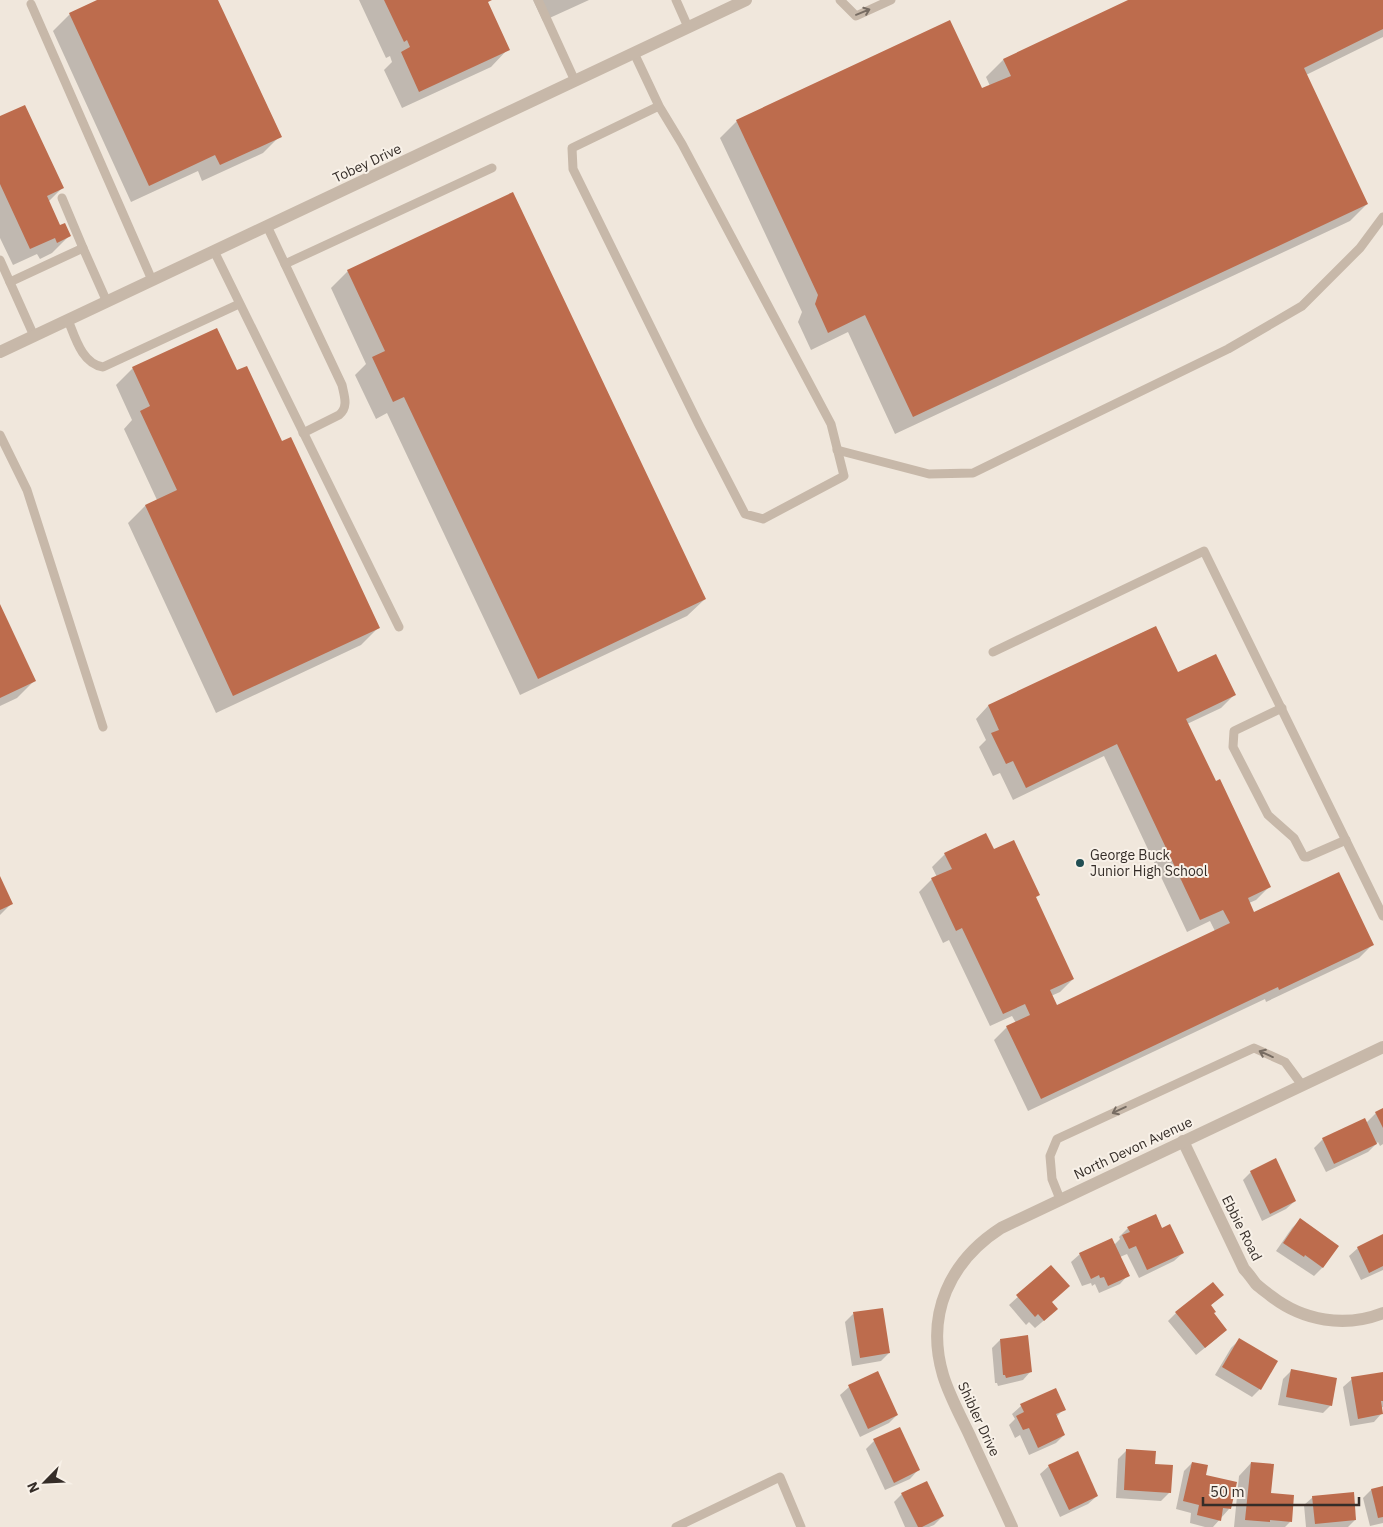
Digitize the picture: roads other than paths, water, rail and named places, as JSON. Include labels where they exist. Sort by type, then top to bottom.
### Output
[{"type":"street","name":"Tobey Drive","points":[[0,352],[746,0]]},
{"type":"street","name":"North Devon Avenue","points":[[939,1320],[940,1310],[949,1283],[958,1267],[985,1238],[1001,1228],[1383,1047]]},
{"type":"street","name":"Ebbie Road","points":[[1183,1141],[1244,1269],[1256,1284],[1284,1305],[1305,1315],[1324,1320],[1353,1321],[1383,1313]]},
{"type":"street","name":"Shibler Drive","points":[[939,1320],[937,1339],[943,1376],[1012,1527]]},
{"type":"lane","points":[[538,0],[575,81]]},
{"type":"lane","points":[[676,0],[688,28]]},
{"type":"lane","points":[[840,0],[856,16],[891,0]]},
{"type":"lane","points":[[31,4],[152,280]]},
{"type":"lane","points":[[634,53],[659,106],[682,144],[831,424],[844,476],[763,519],[745,514],[573,169],[572,148],[659,106]]},
{"type":"lane","points":[[285,264],[492,168]]},
{"type":"lane","points":[[62,198],[107,302]]},
{"type":"lane","points":[[837,450],[930,474],[973,473],[1228,349],[1302,306],[1360,248],[1383,217]]},
{"type":"lane","points":[[267,226],[342,385],[346,402],[343,412],[339,415],[303,433]]},
{"type":"lane","points":[[10,282],[83,248]]},
{"type":"lane","points":[[214,251],[399,627]]},
{"type":"lane","points":[[0,260],[34,336]]},
{"type":"lane","points":[[68,320],[86,356],[92,363],[103,367],[239,304]]},
{"type":"lane","points":[[0,435],[27,490],[103,727]]},
{"type":"lane","points":[[993,652],[1204,551],[1383,916]]},
{"type":"lane","points":[[1282,708],[1234,731],[1233,747],[1268,815],[1294,838],[1304,857],[1307,858],[1346,840]]},
{"type":"lane","points":[[1060,1199],[1052,1179],[1050,1156],[1057,1139],[1254,1048],[1285,1062],[1302,1085]]},
{"type":"lane","points":[[676,1527],[780,1477],[801,1527]]},
{"type":"place","name":"George Buck Junior High School","points":[[1080,863]]}]
